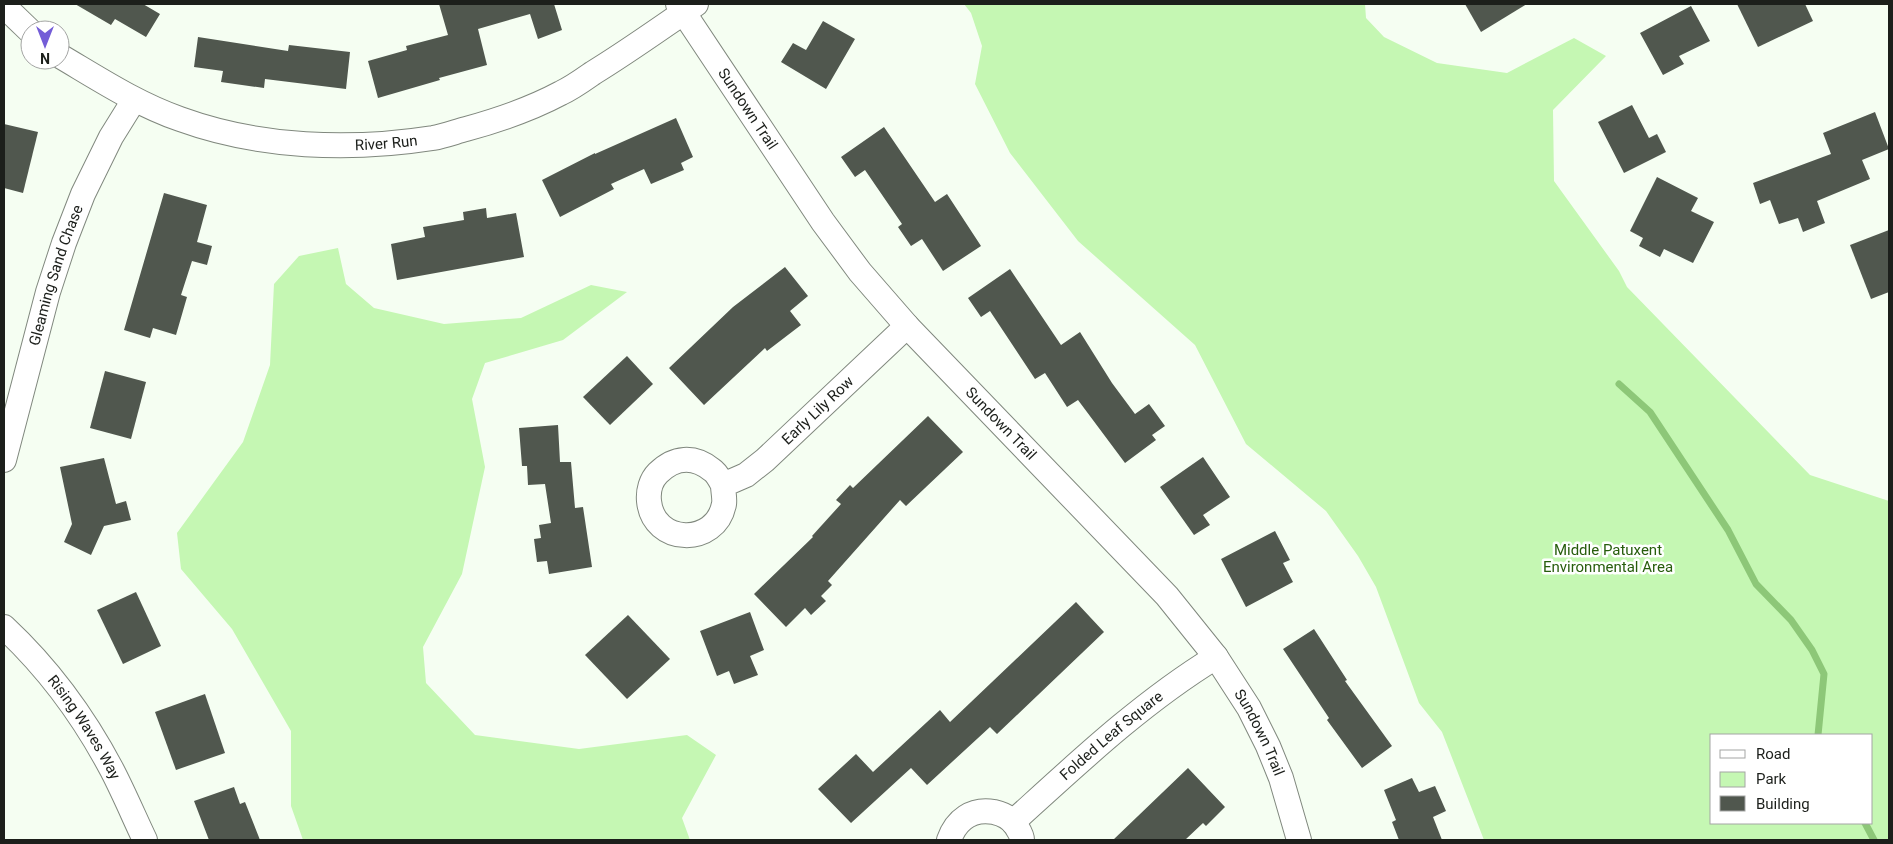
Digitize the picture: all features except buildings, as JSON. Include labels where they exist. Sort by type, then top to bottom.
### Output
[{"type":"street","points":[[4,6],[20,21]]},
{"type":"street","name":"River Run","points":[[70,62],[134,100],[180,119],[222,132],[268,141],[352,146],[435,138],[519,113],[563,92],[608,64],[686,7]]},
{"type":"street","name":"Sundown Trail","points":[[686,7],[823,222],[860,272],[907,326],[1167,596],[1216,657],[1249,708],[1268,746],[1281,778],[1299,840]]},
{"type":"street","name":"Gleaming Sand Chase","points":[[4,460],[48,292],[64,242],[83,194],[111,137],[134,100]]},
{"type":"street","name":"Early Lily Row","points":[[723,486],[746,474],[765,460],[907,326]]},
{"type":"street","name":"Rising Waves Way","points":[[4,627],[26,648],[79,714],[113,771],[145,840]]},
{"type":"street","name":"Folded Leaf Square","points":[[949,840],[955,827],[963,818],[973,813],[985,811],[1002,814],[1018,831],[1113,732],[1163,692],[1216,657]]},
{"type":"green space","name":"Middle Patuxent Environmental Area","points":[[964,4],[1365,4],[1366,18],[1384,37],[1437,63],[1507,73],[1574,38],[1606,56],[1553,110],[1554,181],[1619,271],[1627,287],[1810,475],[1889,501],[1889,840],[1484,840],[1442,732],[1419,703],[1376,587],[1358,556],[1326,511],[1246,444],[1195,345],[1078,241],[1010,153],[975,84],[982,46],[971,13]]},
{"type":"green space","points":[[338,248],[346,284],[374,308],[444,324],[521,318],[591,285],[627,292],[563,340],[485,363],[472,399],[485,467],[462,574],[423,647],[426,683],[475,735],[579,749],[687,735],[716,755],[682,818],[690,840],[303,840],[291,806],[291,731],[232,629],[181,569],[177,533],[243,442],[270,365],[274,284],[299,256]]},
{"type":"waterway","points":[[1619,384],[1650,412],[1728,530],[1756,584],[1791,620],[1812,650],[1824,674],[1818,734]]},
{"type":"waterway","points":[[1866,824],[1874,840]]}]
